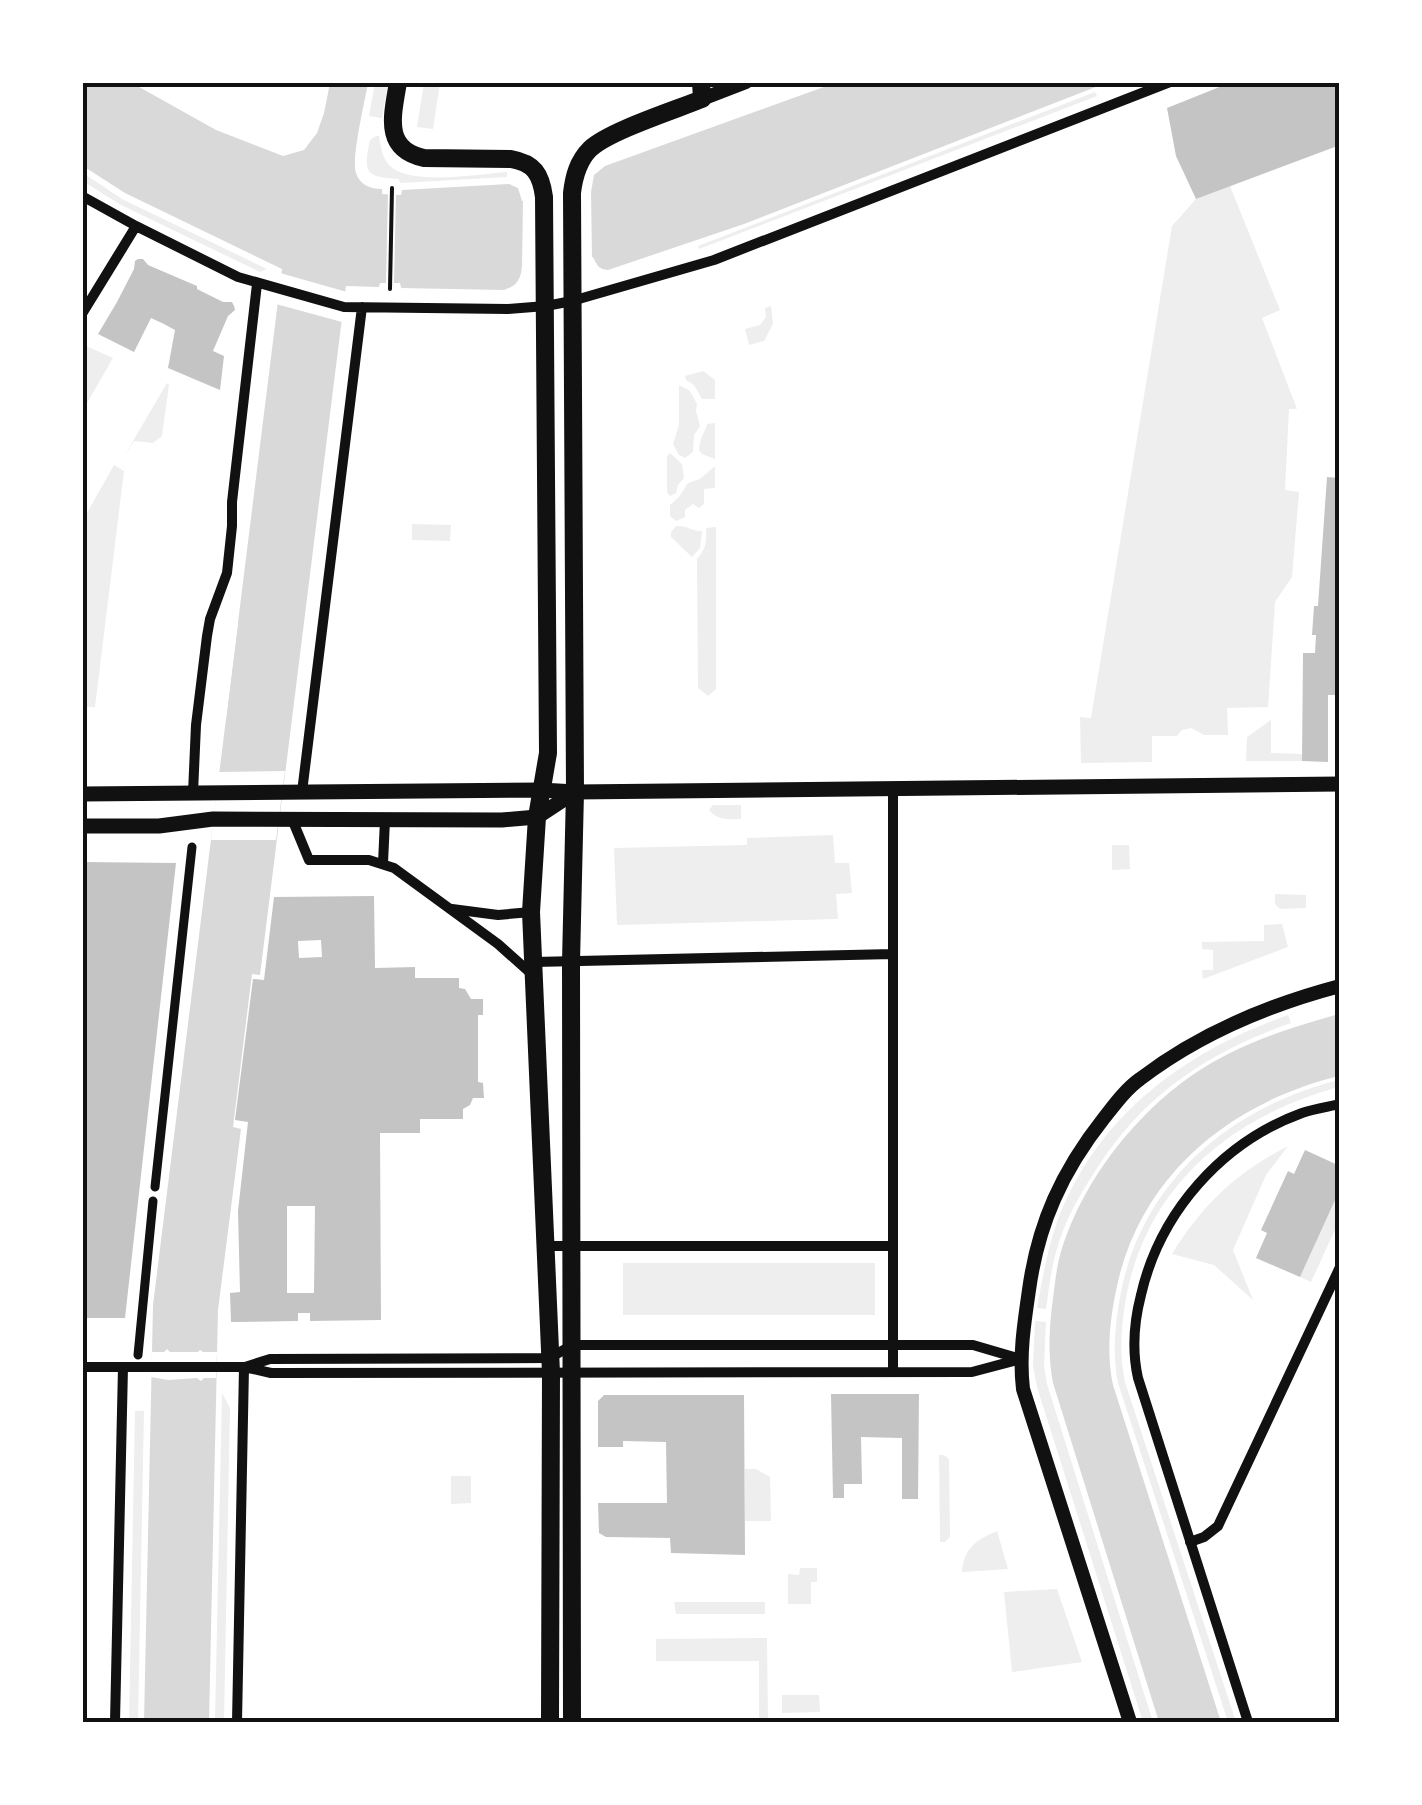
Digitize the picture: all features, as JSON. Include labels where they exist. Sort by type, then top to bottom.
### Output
[{"type":"main road","points":[[398,82],[392,126],[398,142],[409,154],[524,162],[542,178],[544,197],[548,753],[537,817],[532,912],[550,1365],[550,1722]]},
{"type":"main road","points":[[572,1722],[573,185],[586,153],[605,138],[702,90]]},
{"type":"main road","points":[[82,794],[1340,784]]},
{"type":"main road","points":[[82,826],[160,826],[213,819],[502,820],[537,817],[575,792]]},
{"type":"street","points":[[702,90],[746,82]]},
{"type":"street","points":[[82,196],[258,284],[344,307],[546,306],[714,260],[1170,82]]},
{"type":"street","points":[[82,314],[136,226]]},
{"type":"street","points":[[193,793],[196,725],[210,618],[229,558],[258,284]]},
{"type":"street","points":[[302,792],[362,306]]},
{"type":"street","points":[[893,789],[894,1372]]},
{"type":"street","points":[[286,819],[309,860],[369,860],[394,868],[534,969],[571,962],[893,954]]},
{"type":"street","points":[[382,863],[385,820]]},
{"type":"street","points":[[155,1187],[192,847]]},
{"type":"street","points":[[451,909],[498,915],[532,912]]},
{"type":"street","points":[[1130,1722],[1023,1389],[1021,1360],[1032,1268],[1045,1217],[1086,1140],[1137,1081],[1214,1031],[1340,986]]},
{"type":"street","points":[[1248,1722],[1135,1364],[1137,1310],[1158,1241],[1196,1185],[1252,1138],[1303,1113],[1340,1104]]},
{"type":"street","points":[[138,1355],[153,1202]]},
{"type":"street","points":[[546,1246],[894,1246]]},
{"type":"street","points":[[1190,1542],[1204,1538],[1218,1526],[1340,1268]]},
{"type":"street","points":[[550,1365],[573,1345],[973,1345],[1021,1360]]},
{"type":"street","points":[[82,1367],[244,1367],[271,1373],[550,1365],[573,1373],[972,1372],[1021,1360]]},
{"type":"street","points":[[116,1722],[123,1367]]},
{"type":"street","points":[[237,1722],[244,1367]]},
{"type":"path","points":[[390,289],[392,188]]},
{"type":"shaded area","points":[[82,83],[132,83],[216,130],[283,156],[304,150],[317,133],[330,83],[368,83],[355,155],[356,173],[363,183],[382,189],[382,194],[401,195],[402,190],[509,184],[518,188],[522,201],[591,192],[594,175],[605,166],[835,83],[1106,83],[744,224],[608,270],[598,266],[593,257],[522,266],[518,281],[504,290],[401,288],[400,283],[346,286],[260,975],[252,974],[233,1127],[241,1129],[218,1310],[209,1722],[144,1722],[153,1305],[282,269],[125,193],[83,166]]},
{"type":"shaded area","points":[[375,83],[388,83],[382,118],[369,116]]},
{"type":"shaded area","points":[[424,83],[440,83],[433,129],[417,127]]},
{"type":"shaded area","points":[[1095,92],[1097,96],[699,249],[698,246]]},
{"type":"shaded area","points":[[376,136],[387,163],[400,172],[446,177],[507,172],[507,177],[400,183],[399,179],[379,177],[367,166],[370,140]]},
{"type":"shaded area","points":[[83,173],[122,199],[267,269],[260,272],[119,204],[83,181]]},
{"type":"shaded area","points":[[1230,186],[1280,310],[1262,318],[1297,409],[1289,409],[1285,490],[1299,492],[1292,577],[1275,602],[1268,707],[1227,708],[1228,735],[1204,735],[1191,728],[1177,736],[1152,736],[1152,762],[1081,763],[1080,717],[1091,718],[1172,226],[1196,199]]},
{"type":"shaded area","points":[[771,306],[773,324],[764,341],[749,345],[745,329],[760,325],[766,317],[765,308]]},
{"type":"shaded area","points":[[86,346],[113,358],[83,410],[83,352]]},
{"type":"shaded area","points":[[703,371],[715,380],[715,399],[702,399],[686,380],[685,376]]},
{"type":"shaded area","points":[[167,383],[162,436],[153,443],[134,441],[123,458]]},
{"type":"shaded area","points":[[679,385],[690,391],[697,404],[700,426],[694,435],[693,452],[685,458],[673,444],[679,425]]},
{"type":"shaded area","points":[[715,423],[715,459],[699,450],[707,424]]},
{"type":"shaded area","points":[[670,453],[682,464],[684,478],[670,496],[667,456]]},
{"type":"shaded area","points":[[114,465],[124,471],[95,707],[83,707],[83,520]]},
{"type":"shaded area","points":[[715,466],[715,488],[704,489],[704,504],[699,508],[693,504],[685,510],[685,517],[676,521],[670,516],[670,505],[688,483],[700,479]]},
{"type":"shaded area","points":[[412,524],[451,525],[450,541],[412,540]]},
{"type":"shaded area","points":[[676,526],[702,531],[700,548],[692,557],[671,537]]},
{"type":"shaded area","points":[[716,527],[716,689],[708,696],[698,688],[697,559],[705,545],[706,528]]},
{"type":"shaded area","points":[[1271,720],[1271,753],[1302,754],[1302,761],[1246,761],[1247,737]]},
{"type":"shaded area","points":[[713,805],[741,805],[741,819],[716,816],[709,810]]},
{"type":"shaded area","points":[[833,835],[835,863],[849,863],[852,893],[836,894],[838,919],[617,925],[614,848],[747,845],[747,838]]},
{"type":"shaded area","points":[[1112,845],[1129,845],[1130,869],[1112,870]]},
{"type":"shaded area","points":[[1275,894],[1306,895],[1306,908],[1280,909],[1275,904]]},
{"type":"shaded area","points":[[1282,924],[1288,947],[1203,979],[1202,970],[1213,970],[1213,950],[1202,949],[1202,942],[1264,941],[1264,925]]},
{"type":"shaded area","points":[[1339,1014],[1339,1076],[1263,1104],[1228,1124],[1197,1149],[1170,1177],[1147,1210],[1129,1246],[1117,1286],[1110,1335],[1113,1385],[1221,1722],[1159,1722],[1053,1383],[1050,1325],[1061,1253],[1072,1220],[1098,1173],[1131,1130],[1170,1092],[1244,1046]]},
{"type":"shaded area","points":[[1288,1015],[1291,1023],[1231,1048],[1179,1080],[1155,1099],[1113,1145],[1064,1229],[1046,1309],[1037,1308],[1056,1225],[1073,1186],[1119,1121],[1179,1069],[1249,1030]]},
{"type":"shaded area","points":[[1339,1080],[1339,1087],[1264,1116],[1200,1161],[1174,1189],[1153,1221],[1126,1298],[1121,1340],[1125,1382],[1236,1722],[1228,1722],[1118,1383],[1115,1349],[1119,1303],[1132,1252],[1149,1215],[1198,1154],[1228,1129],[1262,1109]]},
{"type":"shaded area","points":[[1288,1146],[1266,1175],[1233,1250],[1253,1300],[1214,1265],[1172,1254],[1222,1191]]},
{"type":"shaded area","points":[[1339,1189],[1339,1221],[1311,1282],[1300,1277]]},
{"type":"shaded area","points":[[623,1263],[875,1263],[875,1315],[623,1315]]},
{"type":"shaded area","points":[[1035,1321],[1046,1322],[1047,1384],[1153,1722],[1143,1722],[1037,1387],[1033,1366]]},
{"type":"shaded area","points":[[222,1393],[230,1408],[224,1722],[215,1722]]},
{"type":"shaded area","points":[[135,1411],[144,1411],[138,1722],[129,1722]]},
{"type":"shaded area","points":[[939,1455],[949,1459],[950,1537],[945,1542],[940,1542]]},
{"type":"shaded area","points":[[745,1469],[756,1469],[770,1477],[771,1521],[745,1521]]},
{"type":"shaded area","points":[[451,1476],[471,1476],[471,1503],[451,1504]]},
{"type":"shaded area","points":[[997,1531],[1008,1569],[962,1572],[972,1546]]},
{"type":"shaded area","points":[[800,1568],[817,1568],[817,1582],[811,1582],[811,1604],[788,1604],[788,1574],[799,1575]]},
{"type":"shaded area","points":[[1057,1589],[1082,1662],[1012,1672],[1004,1592]]},
{"type":"shaded area","points":[[674,1602],[765,1602],[765,1614],[676,1614]]},
{"type":"shaded area","points":[[767,1638],[768,1722],[759,1722],[759,1661],[656,1661],[656,1639]]},
{"type":"shaded area","points":[[782,1695],[819,1695],[820,1712],[782,1713]]},
{"type":"pier","points":[[383,188],[401,188],[401,194],[396,194],[394,283],[400,284],[401,289],[380,288],[380,283],[386,283],[388,194],[382,193]]},
{"type":"pier","points":[[591,190],[592,258],[522,268],[523,200]]},
{"type":"pier","points":[[280,273],[347,292],[342,322],[276,304]]},
{"type":"pier","points":[[233,623],[238,623],[226,719],[221,719]]},
{"type":"pier","points":[[285,771],[276,840],[211,840],[219,772]]},
{"type":"pier","points":[[152,1352],[217,1352],[216,1378],[201,1381],[151,1377]]},
{"type":"building","points":[[1232,82],[1340,82],[1340,145],[1196,199],[1176,156],[1167,108]]},
{"type":"building","points":[[138,259],[223,302],[232,302],[235,310],[228,316],[213,351],[224,356],[220,390],[168,368],[175,330],[151,318],[134,352],[98,334]]},
{"type":"building","points":[[1327,477],[1340,478],[1340,695],[1328,695],[1328,762],[1302,761],[1303,653],[1315,653],[1316,635],[1312,635],[1314,606],[1318,606]]},
{"type":"building","points":[[82,862],[176,863],[125,1318],[82,1318]]},
{"type":"building","points":[[374,896],[375,968],[415,967],[415,978],[459,978],[459,988],[465,989],[471,999],[483,999],[483,1015],[478,1015],[478,1082],[483,1083],[484,1098],[473,1098],[463,1109],[463,1119],[420,1119],[420,1133],[380,1133],[381,1320],[310,1321],[310,1313],[298,1313],[298,1321],[231,1322],[230,1293],[240,1292],[238,1211],[248,1122],[235,1120],[253,979],[264,980],[274,897]],"holes":[[[321,940],[322,957],[299,958],[298,941]],[[287,1206],[315,1206],[314,1293],[287,1293]]]},
{"type":"building","points":[[1305,1150],[1340,1166],[1340,1189],[1300,1277],[1256,1258],[1267,1233],[1261,1230],[1288,1171],[1294,1174]]},
{"type":"building","points":[[831,1394],[919,1394],[918,1499],[902,1499],[902,1438],[861,1437],[862,1484],[844,1484],[844,1498],[833,1498]]},
{"type":"building","points":[[604,1395],[744,1395],[745,1555],[671,1553],[670,1538],[606,1537],[599,1533],[598,1503],[667,1503],[666,1442],[623,1441],[623,1447],[598,1447],[598,1401]]}]
